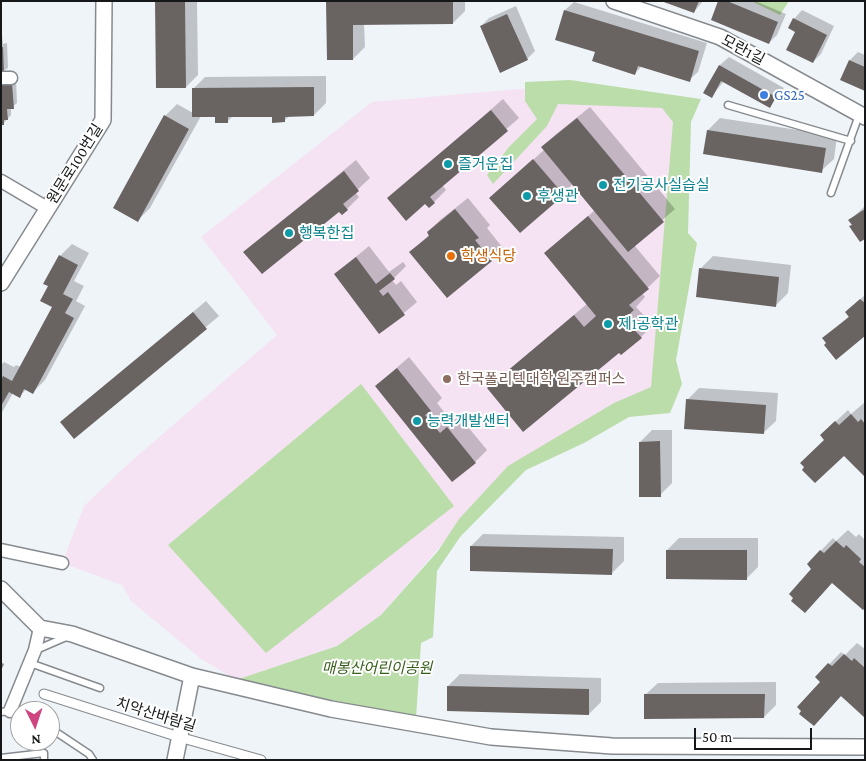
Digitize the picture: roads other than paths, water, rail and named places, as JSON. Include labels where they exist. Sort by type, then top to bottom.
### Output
[{"type":"street","name":"원문로100번길","points":[[1,283],[103,120],[104,1]]},
{"type":"street","name":"모란1길","points":[[614,1],[720,37],[862,115]]},
{"type":"street","points":[[1,181],[47,208]]},
{"type":"street","points":[[1,550],[62,563]]},
{"type":"street","points":[[1,589],[40,628],[72,634],[192,676],[331,710],[491,737],[612,746],[865,747]]},
{"type":"street","points":[[14,701],[35,650],[40,628]]},
{"type":"street","points":[[175,760],[192,676]]},
{"type":"street","name":"치악산바람길","points":[[44,694],[179,737],[262,760]]},
{"type":"lane","points":[[728,105],[851,141]]},
{"type":"lane","points":[[832,192],[862,115]]},
{"type":"lane","points":[[35,650],[72,634]]},
{"type":"lane","points":[[30,663],[100,688]]},
{"type":"lane","points":[[60,735],[89,754],[93,760]]},
{"type":"lane","points":[[1,758],[44,753],[44,760]]},
{"type":"place","name":"GS25","points":[[764,95]]},
{"type":"place","name":"즐거운집","points":[[448,164]]},
{"type":"place","name":"전기공사실습실","points":[[603,185]]},
{"type":"place","name":"후생관","points":[[527,196]]},
{"type":"place","name":"행복한집","points":[[289,233]]},
{"type":"place","name":"학생식당","points":[[451,256]]},
{"type":"place","name":"제1공학관","points":[[608,324]]},
{"type":"place","name":"한국폴리텍대학 원주캠퍼스","points":[[447,379]]},
{"type":"place","name":"능력개발샌터","points":[[417,421]]},
{"type":"park label","name":"매봉산어린이공원","points":[[377,668]]}]
